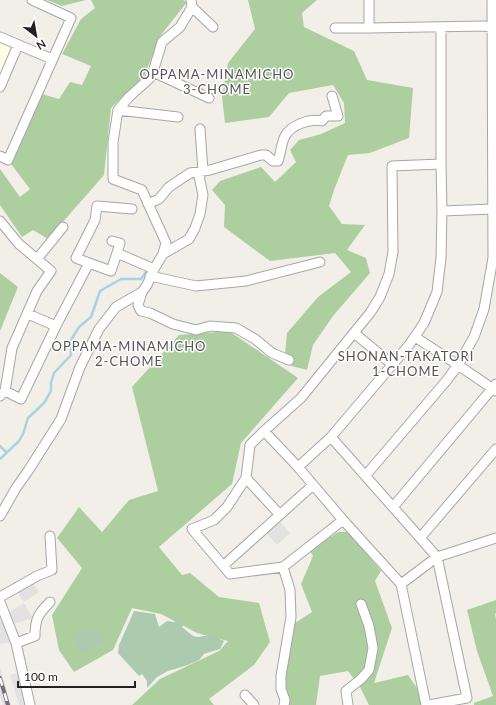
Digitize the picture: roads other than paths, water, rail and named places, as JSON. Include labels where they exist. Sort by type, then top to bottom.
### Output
[{"type":"street","points":[[0,156],[8,160],[71,18],[32,0]]},
{"type":"street","points":[[369,0],[369,28]]},
{"type":"street","points":[[366,475],[458,365],[474,337],[484,309],[495,258],[493,209],[495,195],[494,28],[492,0]]},
{"type":"street","points":[[213,27],[191,4],[180,27],[162,42],[150,78],[129,97],[118,110],[113,142],[113,179],[142,190],[166,244],[163,254],[142,292],[138,304],[142,311],[150,313],[173,324],[196,330],[210,326],[236,328],[255,339],[272,353],[289,360]]},
{"type":"street","points":[[335,28],[484,26],[494,28]]},
{"type":"street","points":[[298,467],[331,437],[393,365],[424,323],[437,292],[442,211],[441,27]]},
{"type":"street","points":[[0,37],[52,59]]},
{"type":"street","points":[[0,87],[18,45]]},
{"type":"street","points":[[153,72],[209,98]]},
{"type":"street","points":[[148,204],[159,199],[168,187],[190,173],[210,170],[261,155],[266,155],[272,161],[278,161],[285,135],[296,125],[315,120],[322,121],[326,116],[338,116],[332,96]]},
{"type":"street","points":[[118,110],[178,117]]},
{"type":"street","points":[[163,254],[189,239],[200,214],[203,195],[199,176],[202,171],[200,129]]},
{"type":"street","points":[[343,520],[282,566],[230,574],[224,565],[192,529],[214,520],[227,507],[246,478],[250,445],[301,398],[354,333],[380,297],[389,274],[393,252],[392,166],[441,164]]},
{"type":"street","points":[[112,241],[120,243],[111,271],[76,258],[95,220],[97,206],[132,209]]},
{"type":"street","points":[[442,211],[493,209]]},
{"type":"street","points":[[0,221],[19,244],[51,271],[37,290],[28,314],[12,348],[3,393],[22,399],[56,326],[89,263]]},
{"type":"street","points":[[37,259],[63,227]]},
{"type":"street","points":[[117,253],[152,273],[196,286],[246,281],[320,262]]},
{"type":"street","points":[[0,516],[16,488],[61,419],[80,367],[100,329],[116,306],[142,292]]},
{"type":"street","points":[[28,314],[56,326]]},
{"type":"street","points":[[354,333],[393,365]]},
{"type":"street","points":[[393,507],[495,388],[415,337]]},
{"type":"street","points":[[264,431],[298,467],[343,520],[401,584],[426,705]]},
{"type":"street","points":[[331,437],[437,557],[467,698],[429,705]]},
{"type":"street","points":[[420,538],[494,451]]},
{"type":"street","points":[[494,451],[496,462]]},
{"type":"street","points":[[246,478],[280,515]]},
{"type":"street","points":[[224,565],[313,485]]},
{"type":"street","points":[[0,597],[37,576],[52,570],[50,536]]},
{"type":"street","points":[[401,584],[437,557],[496,538]]},
{"type":"street","points":[[282,566],[290,590],[292,617],[281,676],[281,689],[285,700],[284,705]]},
{"type":"street","points":[[0,602],[16,643],[30,705]]},
{"type":"street","points":[[16,643],[35,636],[35,625],[38,614],[50,602]]},
{"type":"street","points":[[348,705],[346,691],[361,679],[369,670],[373,648],[369,626],[361,604]]},
{"type":"street","points":[[245,694],[254,705]]},
{"type":"waterway","points":[[0,459],[19,441],[28,418],[44,403],[51,391],[51,383],[54,373],[71,355],[71,340],[79,327],[91,317],[100,291],[121,279],[141,279],[146,272]]},
{"type":"waterway","points":[[0,446],[6,452]]},
{"type":"railway","points":[[0,678],[8,705]]},
{"type":"district","name":"OPPAMA-MINAMICHO 3-CHOME","points":[[217,82]]},
{"type":"district","name":"OPPAMA-MINAMICHO 2-CHOME","points":[[129,354]]},
{"type":"district","name":"SHONAN-TAKATORI 1-CHOME","points":[[406,364]]}]
